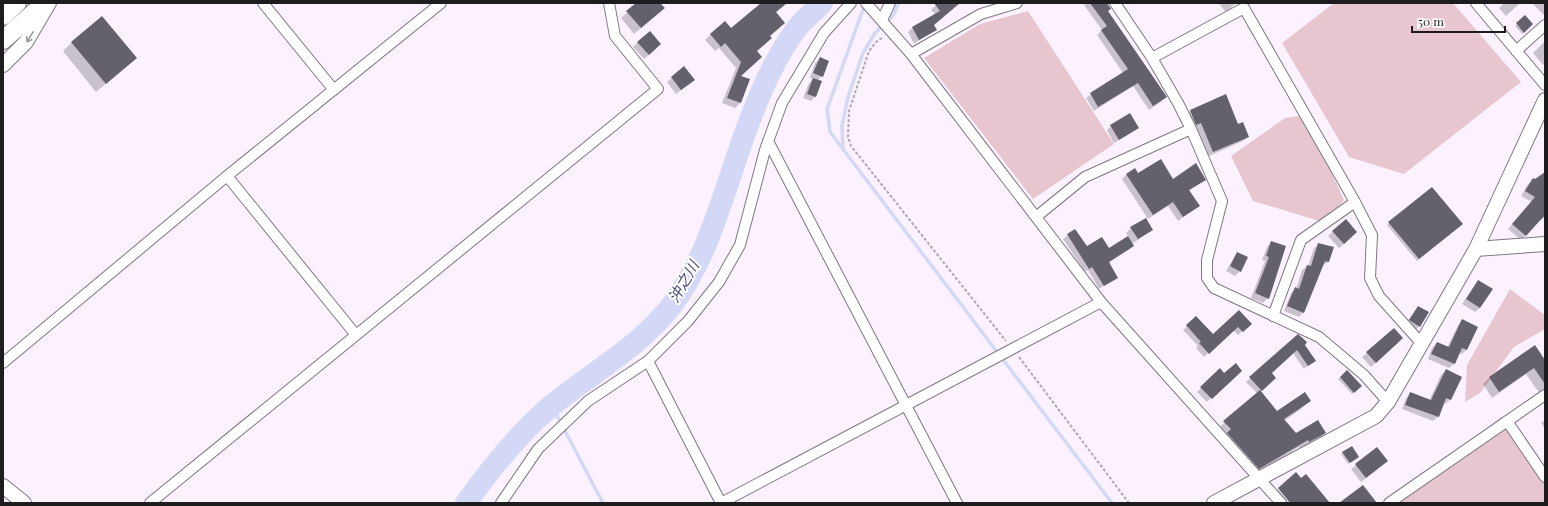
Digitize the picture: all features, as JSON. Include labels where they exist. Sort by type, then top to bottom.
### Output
[{"type":"highway","points":[[3,16],[17,3]]},
{"type":"highway","points":[[3,40],[45,3]]},
{"type":"street","points":[[3,65],[26,42],[49,3]]},
{"type":"street","points":[[263,3],[334,90]]},
{"type":"street","points":[[3,363],[227,176],[442,3]]},
{"type":"street","points":[[150,503],[658,89],[615,36],[609,3]]},
{"type":"street","points":[[500,503],[538,450],[588,401],[648,360],[688,321],[719,282],[740,245],[768,141],[782,103],[824,33],[851,3]]},
{"type":"street","points":[[866,3],[911,54],[1101,302],[1281,503]]},
{"type":"street","points":[[882,20],[890,3]]},
{"type":"street","points":[[911,54],[981,14],[1017,3]]},
{"type":"street","points":[[1115,3],[1152,58],[1191,129],[1222,201],[1207,260],[1207,278],[1214,288],[1319,337],[1364,375],[1388,402]]},
{"type":"street","points":[[1476,3],[1545,85]]},
{"type":"street","points":[[1152,58],[1244,8],[1355,202],[1372,235],[1370,278],[1379,296],[1422,344]]},
{"type":"street","points":[[1516,51],[1545,25]]},
{"type":"street","points":[[1214,503],[1376,416],[1388,402],[1476,249],[1545,100]]},
{"type":"street","points":[[1036,217],[1086,177],[1191,129]]},
{"type":"street","points":[[768,141],[957,503]]},
{"type":"street","points":[[227,176],[356,335]]},
{"type":"street","points":[[1273,316],[1301,240],[1355,202]]},
{"type":"street","points":[[1476,249],[1545,245]]},
{"type":"street","points":[[648,360],[721,503],[1101,302]]},
{"type":"street","points":[[1389,503],[1545,395]]},
{"type":"street","points":[[1507,421],[1545,477]]},
{"type":"street","points":[[3,486],[24,503]]},
{"type":"path","points":[[892,32],[876,42],[868,51],[849,111],[848,137],[852,146],[1129,503]]},
{"type":"shaded area","points":[[1334,3],[1453,3],[1521,82],[1404,174],[1349,157],[1282,43]]},
{"type":"shaded area","points":[[1028,11],[1114,144],[1033,199],[924,58],[980,24]]},
{"type":"shaded area","points":[[1305,115],[1344,200],[1326,223],[1253,201],[1231,156],[1285,118]]},
{"type":"shaded area","points":[[1510,289],[1545,315],[1545,329],[1514,347],[1480,393],[1465,402],[1467,365]]},
{"type":"shaded area","points":[[1501,417],[1545,477],[1545,503],[1394,503]]},
{"type":"building","points":[[636,3],[660,3],[665,8],[641,28],[626,11]]},
{"type":"building","points":[[761,3],[787,3],[776,12],[785,23],[770,36],[772,38],[757,51],[762,57],[741,76],[750,79],[741,103],[727,98],[741,62],[725,43],[721,47],[710,34],[725,21],[731,28]]},
{"type":"building","points":[[934,3],[960,3],[934,25],[937,30],[919,40],[912,27],[940,11]]},
{"type":"building","points":[[1090,3],[1107,3],[1111,9],[1108,11],[1167,97],[1153,106],[1138,83],[1098,107],[1090,93],[1128,69],[1101,30],[1107,26]]},
{"type":"building","points":[[1525,15],[1533,24],[1524,33],[1516,23]]},
{"type":"building","points":[[102,16],[137,58],[106,84],[71,42]]},
{"type":"building","points":[[650,31],[661,44],[649,55],[637,42]]},
{"type":"building","points":[[820,57],[829,61],[823,77],[813,73]]},
{"type":"building","points":[[684,66],[695,80],[681,90],[671,77]]},
{"type":"building","points":[[813,78],[822,81],[816,97],[807,94]]},
{"type":"building","points":[[1226,94],[1238,124],[1243,122],[1249,137],[1213,152],[1201,123],[1196,125],[1190,110]]},
{"type":"building","points":[[1130,113],[1139,128],[1119,140],[1110,125]]},
{"type":"building","points":[[1161,159],[1173,179],[1196,163],[1206,180],[1189,190],[1200,206],[1183,217],[1173,202],[1153,215],[1126,174],[1135,168],[1138,173]]},
{"type":"building","points":[[1545,172],[1545,215],[1526,236],[1512,224],[1535,197],[1525,191],[1533,178],[1535,179]]},
{"type":"building","points":[[1432,187],[1463,224],[1419,259],[1388,222]]},
{"type":"building","points":[[1146,218],[1153,230],[1138,239],[1130,227]]},
{"type":"building","points":[[1346,219],[1357,232],[1344,244],[1332,231]]},
{"type":"building","points":[[1075,229],[1087,246],[1102,237],[1109,248],[1128,236],[1134,246],[1109,262],[1118,278],[1104,286],[1092,267],[1089,269],[1067,234]]},
{"type":"building","points":[[1271,241],[1286,246],[1269,299],[1255,293],[1269,257],[1266,256]]},
{"type":"building","points":[[1318,243],[1334,247],[1329,262],[1325,261],[1304,313],[1287,306],[1295,287],[1299,289],[1307,265],[1311,266]]},
{"type":"building","points":[[1237,252],[1248,257],[1241,272],[1230,266]]},
{"type":"building","points":[[1478,280],[1493,289],[1480,308],[1466,299]]},
{"type":"building","points":[[1418,306],[1429,312],[1420,327],[1409,320]]},
{"type":"building","points":[[1239,310],[1252,324],[1243,332],[1238,327],[1209,354],[1186,325],[1196,316],[1213,334]]},
{"type":"building","points":[[1462,319],[1478,327],[1467,350],[1462,348],[1455,364],[1431,354],[1437,342],[1449,347]]},
{"type":"building","points":[[1394,328],[1403,338],[1376,363],[1366,352]]},
{"type":"building","points":[[1298,334],[1307,342],[1305,345],[1316,361],[1308,366],[1297,350],[1272,373],[1276,378],[1262,391],[1249,377]]},
{"type":"building","points":[[1535,345],[1545,360],[1545,384],[1534,368],[1499,392],[1489,377]]},
{"type":"building","points":[[1236,363],[1242,371],[1212,399],[1200,387],[1220,368],[1224,373]]},
{"type":"building","points":[[1446,369],[1462,377],[1451,400],[1446,398],[1439,417],[1405,405],[1410,392],[1431,400]]},
{"type":"building","points":[[1347,370],[1362,386],[1354,393],[1340,377]]},
{"type":"building","points":[[1260,390],[1277,411],[1305,392],[1311,401],[1284,419],[1296,433],[1318,420],[1326,433],[1309,442],[1308,440],[1259,469],[1227,433],[1231,429],[1223,421]]},
{"type":"building","points":[[1352,446],[1359,457],[1350,463],[1342,452]]},
{"type":"building","points":[[1377,447],[1388,461],[1366,478],[1355,464]]},
{"type":"building","points":[[1296,472],[1301,478],[1306,474],[1330,503],[1290,503],[1278,488]]},
{"type":"building","points":[[1363,485],[1377,503],[1339,503]]},
{"type":"waterway","name":"沖之川","points":[[466,503],[485,477],[527,428],[566,394],[630,347],[645,334],[672,305],[698,262],[718,214],[742,140],[760,94],[771,71],[797,28],[822,3]]},
{"type":"waterway","points":[[843,150],[842,126],[848,97],[863,53],[875,33],[892,17],[899,3]]},
{"type":"waterway","points":[[865,4],[827,109],[830,132],[1112,503]]},
{"type":"waterway","points":[[552,406],[603,503]]}]
